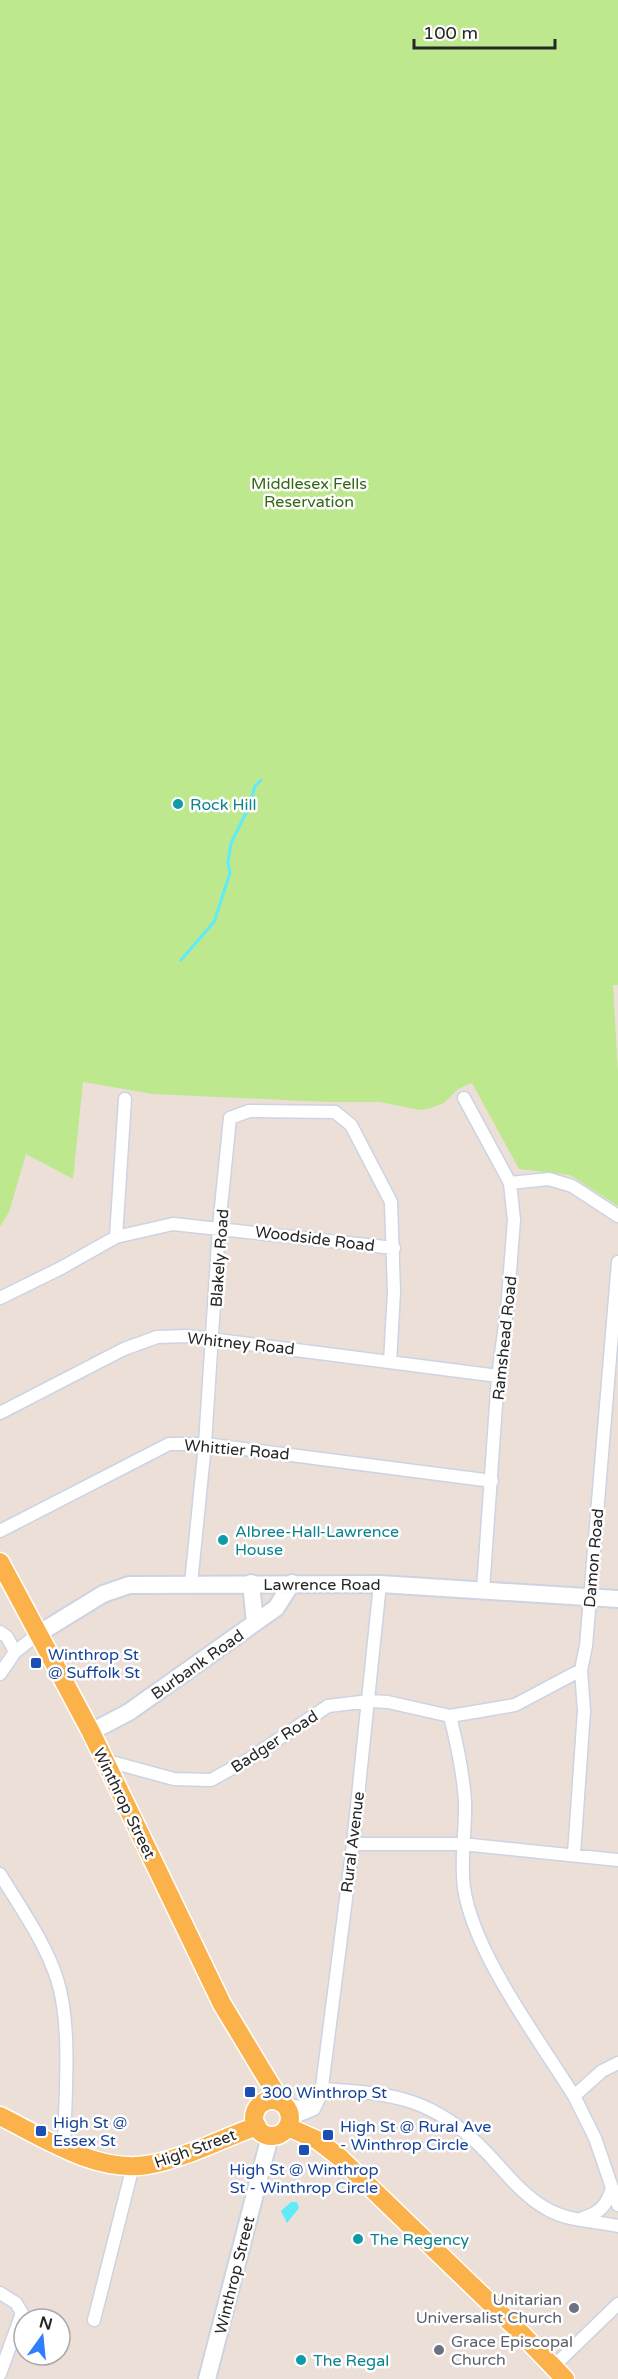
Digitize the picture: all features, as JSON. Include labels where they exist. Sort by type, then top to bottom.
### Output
[{"type":"main road","name":"Winthrop Street","points":[[0,1562],[91,1732],[246,2047],[285,2113]]},
{"type":"main road","name":"Winthrop Street","points":[[246,2047],[261,2103]]},
{"type":"main road","points":[[285,2113],[282,2134],[263,2131],[255,2115],[261,2103],[269,2100],[285,2113],[317,2140],[339,2157],[559,2372]]},
{"type":"main road","name":"High Street","points":[[0,2116],[64,2148],[108,2163],[133,2166],[169,2160],[263,2131]]},
{"type":"street","name":"Ramshead Road","points":[[464,1098],[510,1183],[514,1220],[507,1310],[498,1376],[483,1590]]},
{"type":"street","points":[[116,1237],[125,1100]]},
{"type":"street","name":"Blakely Road","points":[[191,1584],[205,1444],[219,1227],[230,1118],[249,1111],[335,1112],[351,1125],[391,1203],[394,1248]]},
{"type":"street","points":[[510,1183],[549,1179],[572,1186],[618,1216]]},
{"type":"street","name":"Woodside Road","points":[[0,1298],[61,1268],[116,1237],[173,1224],[219,1227],[394,1248]]},
{"type":"street","points":[[390,1362],[394,1248]]},
{"type":"street","name":"Damon Road","points":[[574,1854],[584,1711],[581,1670],[586,1646],[618,1262]]},
{"type":"street","name":"Whitney Road","points":[[0,1413],[124,1349],[157,1337],[187,1336],[498,1376]]},
{"type":"street","name":"Whittier Road","points":[[0,1531],[169,1444],[205,1444],[492,1481]]},
{"type":"street","points":[[251,1583],[255,1623]]},
{"type":"street","name":"Burbank Road","points":[[91,1732],[129,1712],[276,1608],[292,1583]]},
{"type":"street","name":"Lawrence Road","points":[[38,1634],[115,1589],[129,1585],[381,1584],[618,1599]]},
{"type":"street","name":"Rural Avenue","points":[[320,2095],[352,1844],[381,1584]]},
{"type":"street","points":[[0,1632],[7,1637],[15,1652]]},
{"type":"street","points":[[0,1674],[15,1652],[38,1634]]},
{"type":"street","name":"Badger Road","points":[[104,1760],[174,1779],[211,1780],[249,1759],[328,1706],[369,1701],[388,1702],[450,1716],[515,1705],[581,1670]]},
{"type":"street","points":[[450,1716],[459,1751],[465,1802],[462,1844],[464,1887],[473,1925],[495,1969],[574,2096],[595,2138],[618,2205]]},
{"type":"street","points":[[352,1844],[462,1844],[618,1860]]},
{"type":"street","points":[[0,1874],[4,1888],[44,1948],[57,1979],[64,2030],[64,2148]]},
{"type":"street","points":[[574,2096],[602,2071],[618,2063]]},
{"type":"street","points":[[285,2113],[311,2111],[320,2095],[388,2094],[431,2108],[467,2132],[538,2203],[560,2215],[618,2226]]},
{"type":"street","name":"Winthrop Street","points":[[207,2379],[263,2131]]},
{"type":"street","points":[[94,2320],[133,2166]]},
{"type":"street","points":[[582,2218],[596,2214],[604,2207],[612,2188]]},
{"type":"street","points":[[0,2293],[16,2303],[22,2313],[0,2374]]},
{"type":"street","points":[[559,2372],[618,2304]]},
{"type":"green space","name":"Middlesex Fells Reservation","points":[[0,0],[618,0],[618,985],[613,985],[618,1073],[618,1206],[570,1175],[519,1169],[472,1083],[458,1089],[444,1103],[420,1110],[380,1102],[328,1102],[153,1094],[83,1082],[73,1179],[26,1154],[9,1212],[0,1227]]},
{"type":"water","points":[[291,2202],[297,2202],[299,2208],[287,2223],[281,2211]]},
{"type":"waterway","points":[[181,960],[214,922],[230,873],[228,862],[231,843],[249,807],[255,786],[261,780]]},
{"type":"place","name":"Rock Hill","points":[[178,804]]},
{"type":"place","name":"Albree-Hall-Lawrence House","points":[[223,1540]]},
{"type":"place","name":"Winthrop St @ Suffolk St","points":[[36,1663]]},
{"type":"place","name":"300 Winthrop St","points":[[250,2092]]},
{"type":"place","name":"High St @ Essex St","points":[[41,2131]]},
{"type":"place","name":"High St @ Rural Ave - Winthrop Circle","points":[[328,2135]]},
{"type":"place","name":"High St @ Winthrop St - Winthrop Circle","points":[[304,2150]]},
{"type":"place","name":"The Regency","points":[[358,2239]]},
{"type":"place","name":"Unitarian Universalist Church","points":[[574,2308]]},
{"type":"place","name":"Grace Episcopal Church","points":[[439,2350]]},
{"type":"place","name":"The Regal","points":[[301,2360]]}]
